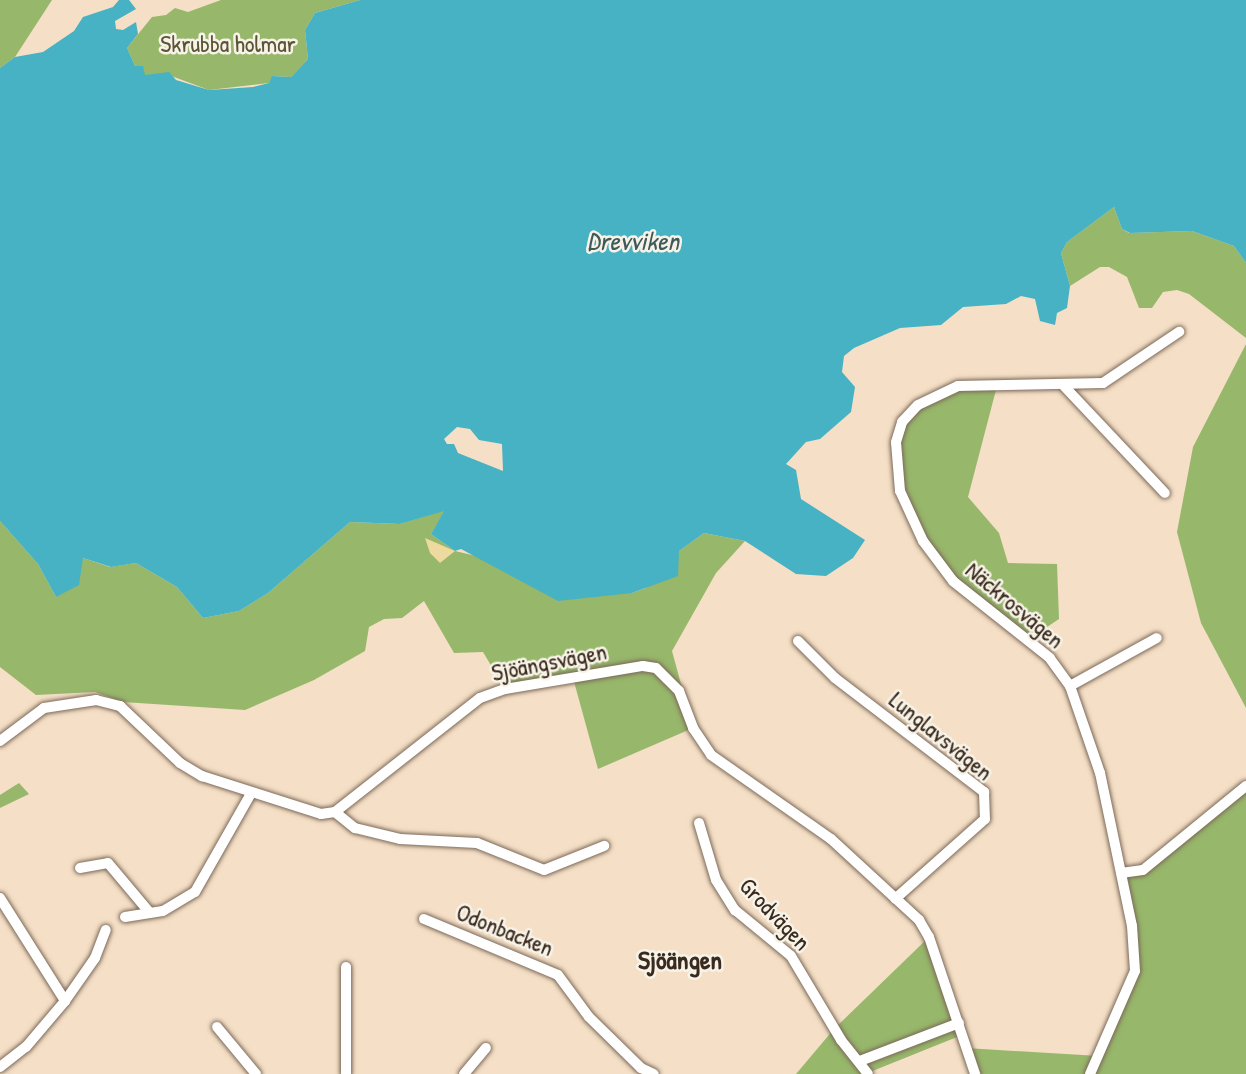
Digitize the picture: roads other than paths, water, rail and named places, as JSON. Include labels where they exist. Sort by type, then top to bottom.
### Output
[{"type":"street","name":"Näckrosvägen","points":[[1090,1074],[1135,971],[1132,926],[1100,773],[1070,686],[1038,646],[943,572],[908,513],[900,491],[896,442],[902,422],[918,405],[958,386],[1064,386],[1115,378],[1179,332]]},
{"type":"street","points":[[1064,386],[1165,493]]},
{"type":"street","points":[[1070,686],[1157,638]]},
{"type":"street","name":"Lunglavsvägen","points":[[798,641],[835,678],[984,792],[985,819],[895,899]]},
{"type":"street","name":"Sjöängsvägen","points":[[335,812],[480,698],[505,689],[643,666],[656,668],[679,691],[693,728],[711,755],[798,813],[919,920],[929,937],[975,1074]]},
{"type":"street","points":[[0,741],[44,708],[96,700],[120,706],[139,720],[180,763],[250,795],[321,814],[335,812],[355,828],[400,839],[477,842],[544,870],[604,846]]},
{"type":"street","points":[[1121,873],[1143,870],[1246,786]]},
{"type":"street","points":[[125,917],[163,911],[195,892],[250,795]]},
{"type":"street","name":"Grodvägen","points":[[699,823],[716,880],[735,910],[791,956],[841,1040],[868,1074]]},
{"type":"street","points":[[80,868],[108,863],[150,913]]},
{"type":"street","points":[[0,898],[65,1000]]},
{"type":"street","name":"Odonbacken","points":[[424,919],[558,975],[589,1017],[642,1068],[654,1074]]},
{"type":"street","points":[[0,1067],[26,1047],[65,1000],[95,958],[106,930]]},
{"type":"street","points":[[346,967],[346,1074]]},
{"type":"street","points":[[860,1061],[959,1023]]},
{"type":"street","points":[[217,1027],[256,1074]]},
{"type":"street","points":[[464,1074],[486,1048]]},
{"type":"water","name":"Drevviken","points":[[119,0],[129,0],[136,9],[115,21],[116,29],[123,30],[136,22],[138,34],[127,48],[135,66],[143,66],[145,75],[169,72],[176,80],[209,90],[253,87],[269,83],[272,76],[291,77],[308,59],[305,30],[315,13],[360,0],[1246,0],[1246,263],[1234,246],[1192,231],[1130,233],[1122,229],[1114,207],[1067,242],[1061,253],[1070,286],[1067,308],[1057,313],[1055,325],[1040,321],[1035,299],[1021,296],[1006,304],[963,307],[941,325],[900,328],[854,348],[844,356],[842,372],[855,387],[851,412],[820,439],[806,442],[786,464],[796,470],[801,499],[865,540],[853,558],[826,576],[796,574],[745,541],[704,533],[679,551],[678,576],[632,593],[558,601],[461,549],[455,551],[431,534],[444,511],[400,524],[350,522],[268,593],[239,611],[203,618],[177,587],[136,563],[111,567],[83,558],[79,585],[56,597],[38,564],[0,521],[0,68],[15,57],[43,52],[74,31],[83,17],[113,7]],"holes":[[[457,427],[470,429],[479,440],[502,444],[503,471],[458,453],[454,444],[447,444],[444,439]]]},
{"type":"district","name":"Sjöängen","points":[[680,960]]},
{"type":"park label","name":"Skrubba holmar","points":[[228,44]]}]
